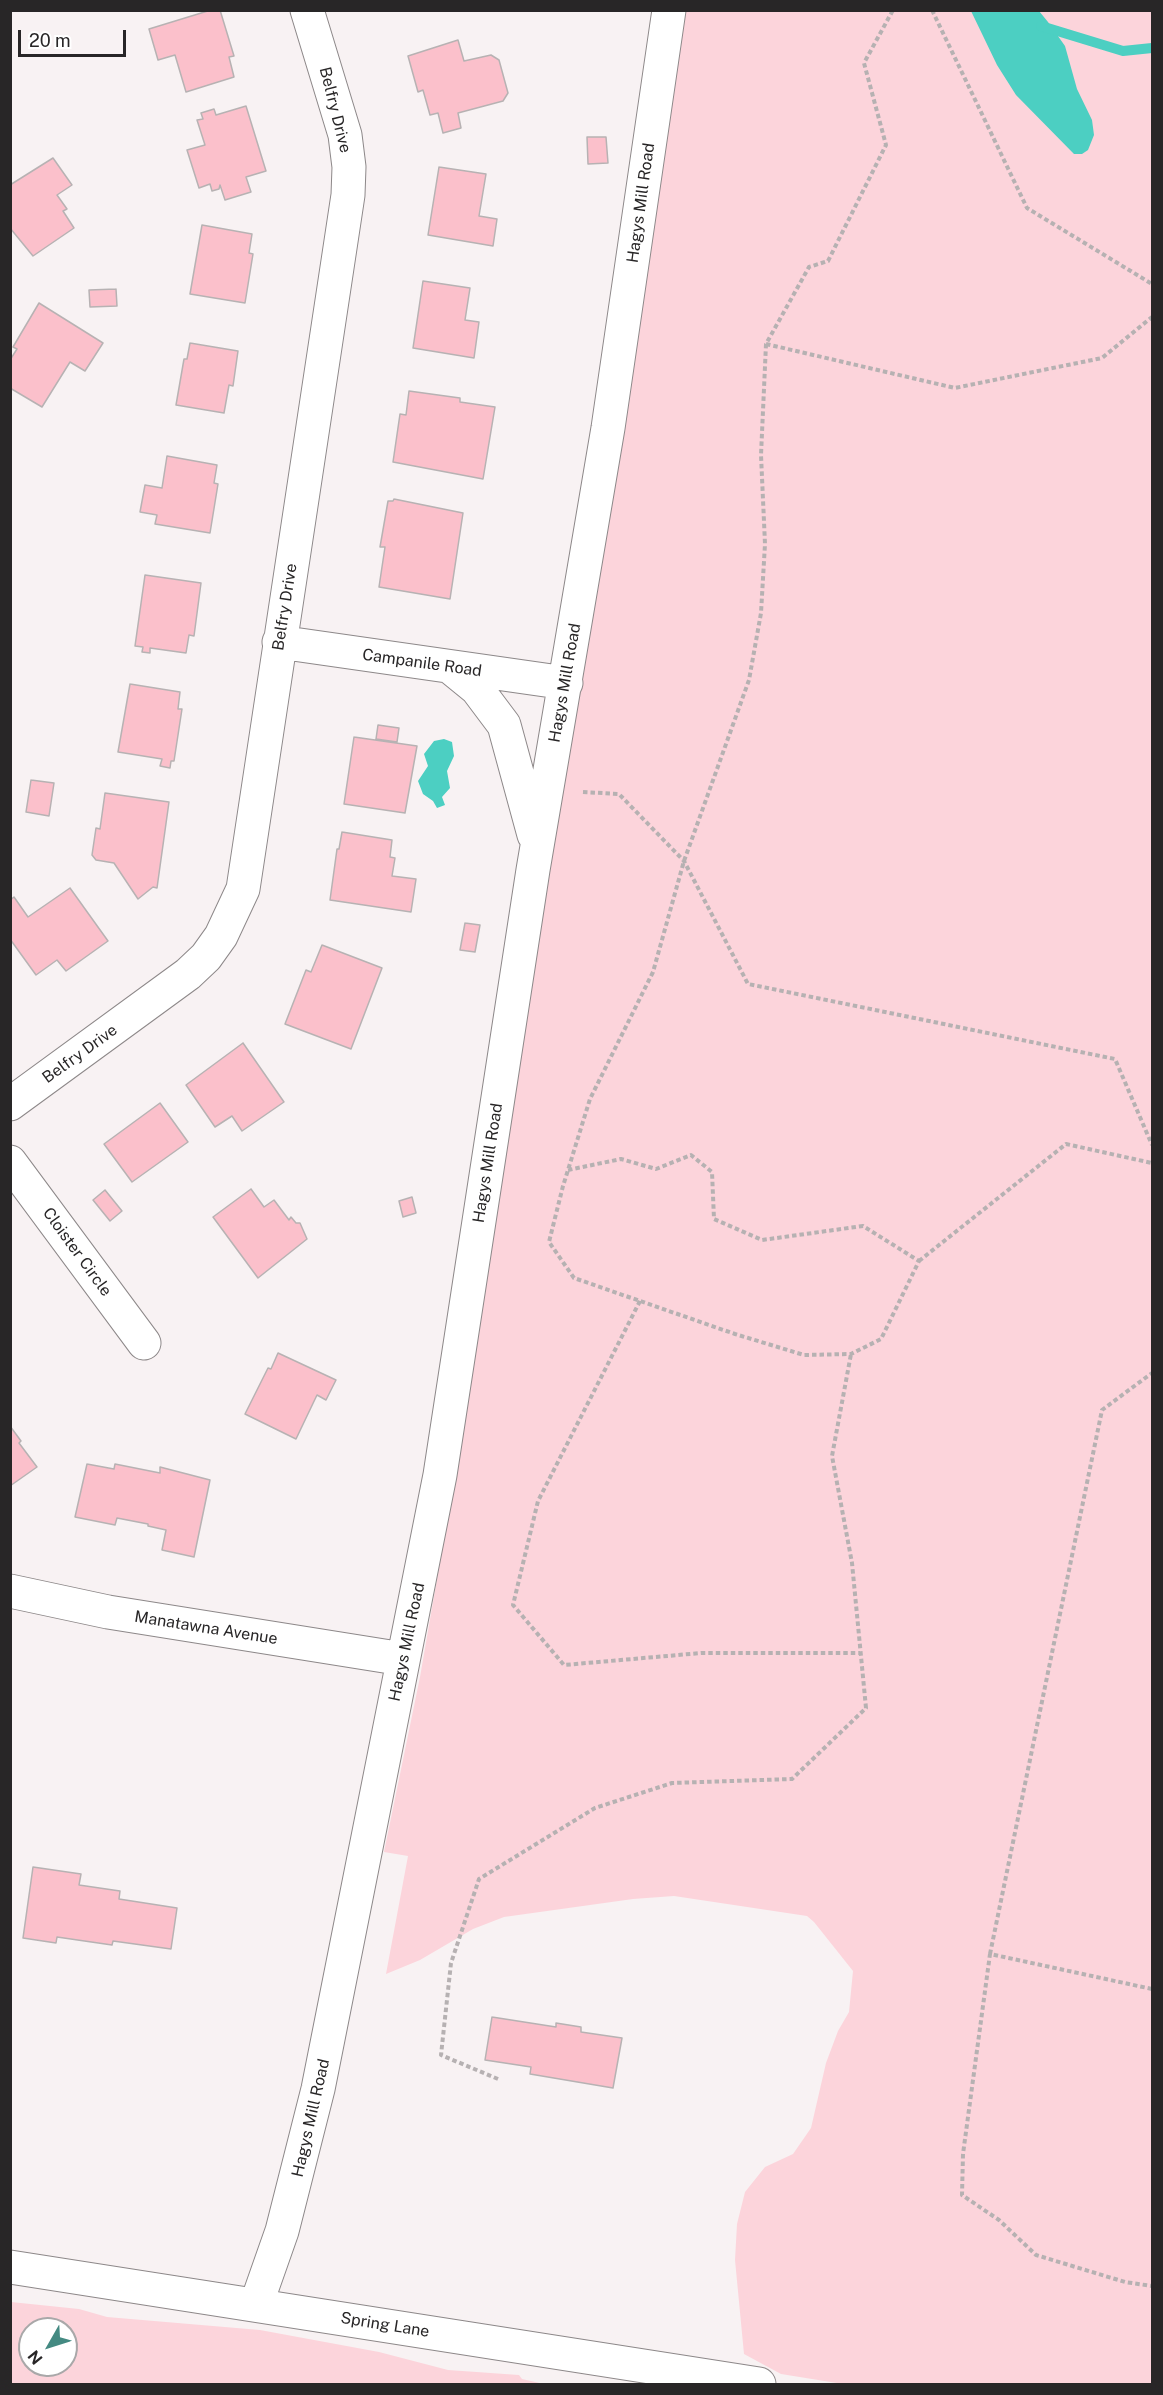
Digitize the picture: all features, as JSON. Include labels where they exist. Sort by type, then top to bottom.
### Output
[{"type":"street","name":"Belfry Drive","points":[[10,1104],[167,991],[206,957],[221,936],[243,889],[348,195],[349,166],[345,135],[308,10]]},
{"type":"street","name":"Hagys Mill Road","points":[[256,2305],[282,2231],[318,2089],[440,1475],[537,846],[608,428],[669,10]]},
{"type":"street","name":"Campanile Road","points":[[279,642],[566,684]]},
{"type":"street","points":[[450,667],[477,689],[504,725],[537,846]]},
{"type":"street","name":"Cloister Circle","points":[[10,1162],[144,1343]]},
{"type":"street","name":"Manatawna Avenue","points":[[10,1591],[119,1613],[403,1659]]},
{"type":"street","name":"Spring Lane","points":[[10,2267],[759,2385]]},
{"type":"path","points":[[893,10],[864,63],[886,145],[828,261],[809,267],[766,344],[761,454],[765,544],[760,613],[749,680],[684,861],[653,972],[590,1100],[549,1242],[574,1278],[804,1355],[851,1354],[881,1339],[919,1261],[1066,1144],[1152,1163]]},
{"type":"path","points":[[932,10],[1027,208],[1152,284]]},
{"type":"path","points":[[766,344],[954,388],[1102,358],[1152,317]]},
{"type":"path","points":[[547,791],[619,794],[684,861],[748,984],[1115,1059],[1152,1145]]},
{"type":"path","points":[[568,1170],[621,1159],[656,1170],[691,1155],[712,1173],[714,1219],[762,1240],[863,1226],[919,1261]]},
{"type":"path","points":[[640,1301],[538,1501],[513,1605],[564,1665],[701,1653],[860,1653]]},
{"type":"path","points":[[498,2079],[441,2055],[451,1963],[479,1879],[594,1808],[672,1783],[792,1779],[866,1708],[852,1563],[832,1456],[851,1354]]},
{"type":"path","points":[[1152,1373],[1102,1410],[990,1954],[963,2154],[962,2195],[999,2220],[1036,2255],[1125,2282],[1152,2286]]},
{"type":"path","points":[[990,1954],[1152,1989]]},
{"type":"shaded area","points":[[686,11],[1152,11],[1152,2384],[843,2384],[781,2374],[744,2354],[735,2260],[737,2224],[745,2192],[765,2167],[793,2154],[811,2128],[826,2063],[838,2031],[849,2012],[853,1971],[807,1916],[674,1896],[633,1899],[504,1917],[473,1929],[420,1960],[386,1974],[408,1856],[384,1852],[420,1677],[449,1510]]},
{"type":"shaded area","points":[[11,2302],[79,2309],[107,2317],[260,2330],[379,2352],[448,2370],[519,2375],[522,2379],[544,2384],[11,2384]]},
{"type":"water","points":[[971,11],[1039,11],[1065,46],[1077,89],[1092,120],[1094,135],[1088,150],[1082,154],[1074,154],[1016,95],[997,65]]},
{"type":"water","points":[[444,739],[452,742],[454,756],[447,771],[450,788],[442,797],[445,805],[437,808],[433,801],[423,794],[418,781],[428,766],[424,754],[434,741]]},
{"type":"building","points":[[211,10],[220,10],[234,56],[229,57],[234,77],[186,92],[175,55],[158,60],[149,29]]},
{"type":"building","points":[[458,40],[464,61],[491,55],[499,60],[508,93],[503,101],[458,113],[461,128],[443,133],[438,113],[430,115],[423,90],[418,92],[408,56]]},
{"type":"building","points":[[246,106],[266,171],[246,177],[251,192],[225,200],[220,185],[219,189],[212,191],[210,184],[199,188],[187,150],[205,145],[197,120],[203,119],[201,113],[214,109],[216,115]]},
{"type":"building","points":[[587,137],[606,137],[608,163],[588,164]]},
{"type":"building","points":[[53,158],[72,185],[57,195],[67,209],[63,211],[74,228],[33,256],[10,228],[10,185]]},
{"type":"building","points":[[439,167],[486,174],[479,216],[497,219],[493,246],[428,235]]},
{"type":"building","points":[[202,225],[252,234],[249,253],[253,254],[245,303],[190,294]]},
{"type":"building","points":[[423,281],[470,288],[465,320],[479,322],[474,358],[413,348]]},
{"type":"building","points":[[116,289],[117,306],[90,307],[89,290]]},
{"type":"building","points":[[39,303],[103,343],[85,371],[70,362],[42,407],[10,388],[10,360],[17,349],[13,347]]},
{"type":"building","points":[[190,343],[238,351],[233,386],[229,385],[224,413],[176,405],[184,359],[187,359]]},
{"type":"building","points":[[409,391],[460,398],[460,402],[495,407],[483,479],[393,462],[400,414],[406,415]]},
{"type":"building","points":[[167,456],[217,465],[214,483],[218,484],[210,533],[155,524],[157,515],[140,512],[145,485],[162,488]]},
{"type":"building","points":[[394,499],[463,513],[450,599],[379,587],[385,547],[380,547],[388,501]]},
{"type":"building","points":[[145,575],[201,583],[194,636],[189,635],[186,653],[150,648],[150,653],[142,652],[143,647],[135,646]]},
{"type":"building","points":[[130,684],[180,692],[178,709],[182,709],[174,761],[171,761],[170,768],[160,766],[162,759],[118,752]]},
{"type":"building","points":[[378,725],[399,728],[397,742],[376,739]]},
{"type":"building","points":[[354,737],[417,746],[405,813],[344,804]]},
{"type":"building","points":[[31,780],[54,783],[49,816],[26,812]]},
{"type":"building","points":[[105,793],[169,802],[157,888],[153,887],[138,899],[114,863],[96,860],[92,855],[96,828],[100,829]]},
{"type":"building","points":[[342,832],[392,840],[390,857],[395,858],[392,876],[416,879],[411,912],[330,900],[337,849],[339,849]]},
{"type":"building","points":[[70,888],[108,941],[66,971],[57,960],[36,975],[10,939],[10,900],[14,897],[28,917]]},
{"type":"building","points":[[465,923],[480,925],[475,952],[460,950]]},
{"type":"building","points":[[322,945],[382,968],[351,1049],[285,1024],[306,970],[311,972]]},
{"type":"building","points":[[243,1043],[284,1102],[242,1131],[232,1116],[215,1127],[186,1085]]},
{"type":"building","points":[[160,1103],[188,1142],[132,1182],[104,1144]]},
{"type":"building","points":[[251,1189],[264,1207],[274,1200],[289,1220],[291,1217],[296,1223],[300,1223],[307,1239],[258,1278],[213,1217]]},
{"type":"building","points":[[105,1190],[122,1211],[110,1221],[93,1200]]},
{"type":"building","points":[[412,1197],[416,1213],[403,1217],[399,1201]]},
{"type":"building","points":[[278,1353],[336,1380],[326,1400],[317,1395],[296,1439],[245,1414]]},
{"type":"building","points":[[10,1426],[21,1441],[19,1443],[37,1467],[10,1486]]},
{"type":"building","points":[[87,1464],[114,1469],[115,1464],[160,1473],[160,1467],[210,1480],[194,1557],[162,1550],[166,1530],[117,1518],[115,1525],[75,1517]]},
{"type":"building","points":[[33,1867],[81,1874],[79,1885],[120,1891],[119,1899],[177,1908],[171,1949],[113,1941],[112,1945],[57,1937],[56,1943],[23,1938]]},
{"type":"building","points":[[492,2017],[556,2027],[556,2023],[581,2027],[581,2032],[622,2038],[613,2088],[530,2074],[531,2067],[485,2060]]},
{"type":"waterway","points":[[1041,26],[1123,51],[1152,48]]}]
